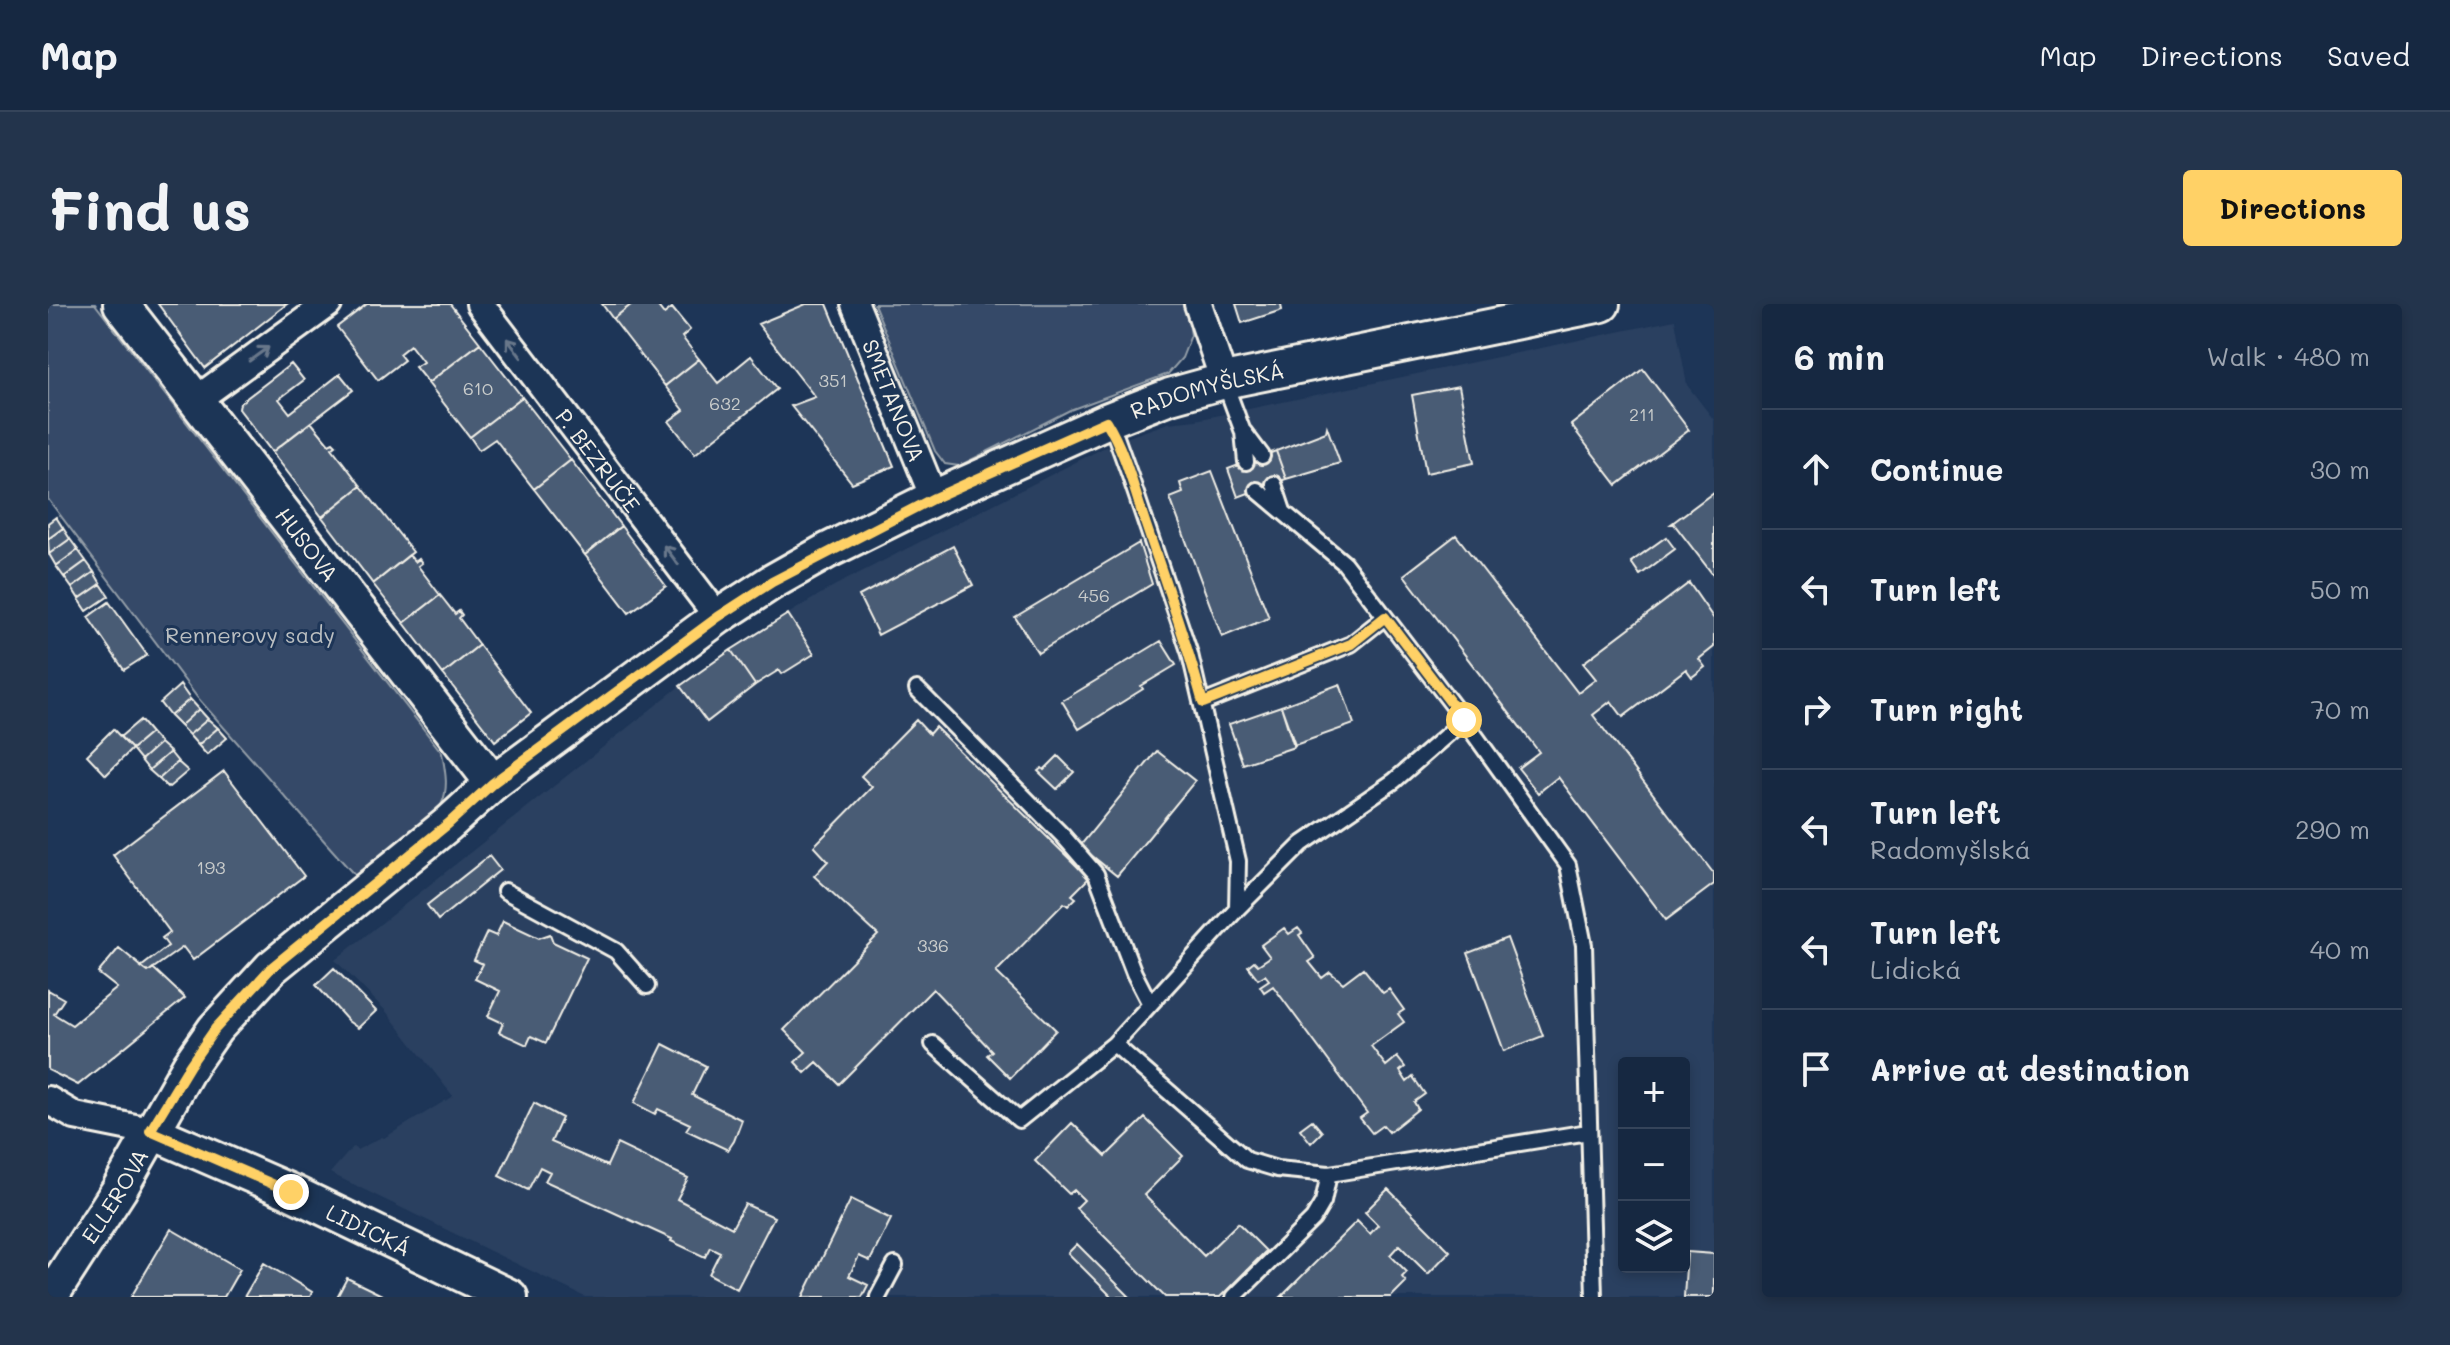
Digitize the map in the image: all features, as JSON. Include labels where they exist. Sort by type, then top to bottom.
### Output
[{"type":"street","name":"HUSOVA","points":[[121,304],[493,783]]},
{"type":"street","points":[[196,400],[328,304]]},
{"type":"street","name":"P. BEZRUČE","points":[[480,304],[718,617]]},
{"type":"street","name":"SMETANOVA","points":[[855,304],[934,498]]},
{"type":"street","points":[[1198,304],[1224,381]]},
{"type":"street","name":"RADOMYŠLSKÁ","points":[[150,1131],[215,1029],[271,968],[448,824],[493,783],[718,617],[772,582],[934,498],[1106,421],[1170,396],[1224,381],[1602,304]]},
{"type":"street","name":"LIDICKÁ","points":[[48,1100],[75,1116],[150,1131],[291,1192],[510,1297]]},
{"type":"street","name":"ELLEROVA","points":[[50,1297],[119,1190],[150,1131]]},
{"type":"lane","points":[[1224,381],[1243,432],[1246,462]]},
{"type":"lane","points":[[1106,421],[1129,473],[1190,654],[1238,861],[1237,909]]},
{"type":"lane","points":[[1243,432],[1262,456]]},
{"type":"lane","points":[[1274,484],[1283,512]]},
{"type":"lane","points":[[1257,490],[1344,563],[1464,720],[1568,865],[1584,945],[1594,1297]]},
{"type":"lane","points":[[1203,703],[1351,644],[1385,617]]},
{"type":"lane","points":[[917,689],[1063,836],[1096,874],[1134,973],[1150,1004]]},
{"type":"lane","points":[[933,1044],[1019,1120],[1114,1044],[1237,909],[1302,844],[1394,781],[1464,720]]},
{"type":"lane","points":[[505,891],[616,951],[647,986]]},
{"type":"lane","points":[[1114,1044],[1247,1160],[1277,1169],[1329,1174],[1588,1132]]},
{"type":"lane","points":[[1234,1297],[1313,1219],[1323,1202],[1329,1174]]},
{"type":"lane","points":[[878,1297],[895,1265]]},
{"type":"shaded area","points":[[1675,320],[1687,385],[1714,420],[1714,1297],[585,1297],[330,1173],[353,1147],[357,1150],[384,1138],[453,1096],[385,1010],[335,960],[680,686],[788,614],[832,587],[1117,441],[1168,423],[1196,420]]},
{"type":"green space","name":"Rennerovy sady","points":[[48,304],[95,304],[442,753],[445,791],[437,812],[417,832],[357,878],[197,697],[48,499]]},
{"type":"green space","points":[[874,304],[1186,304],[1191,335],[1182,358],[1168,374],[1070,410],[959,466],[945,464],[935,451]]},
{"type":"building","points":[[158,304],[287,304],[205,368]]},
{"type":"building","points":[[367,304],[450,304],[480,343],[428,383],[415,367],[423,362],[410,345],[399,354],[404,360],[378,380],[337,327]]},
{"type":"building","points":[[602,304],[632,304],[613,319]]},
{"type":"building","points":[[632,304],[656,304],[664,314],[672,308],[690,330],[682,337],[699,359],[665,386],[613,319]]},
{"type":"building","points":[[806,304],[827,304],[894,466],[852,483],[791,406],[815,397],[758,324]]},
{"type":"building","points":[[1236,304],[1281,304],[1282,310],[1242,323]]},
{"type":"building","points":[[480,343],[522,397],[470,437],[428,383]]},
{"type":"building","points":[[751,356],[777,389],[695,454],[669,421],[684,410],[665,386],[699,359],[718,383]]},
{"type":"building","points":[[291,364],[304,380],[279,399],[290,413],[340,374],[353,390],[272,452],[239,409],[240,403]]},
{"type":"building","points":[[1643,369],[1689,430],[1617,485],[1571,425]]},
{"type":"building","points":[[1459,386],[1474,463],[1426,473],[1412,395]]},
{"type":"building","points":[[522,397],[571,460],[534,489],[495,439],[479,450],[470,437]]},
{"type":"building","points":[[311,422],[329,444],[333,442],[336,445],[332,448],[361,486],[322,517],[272,452]]},
{"type":"building","points":[[1327,427],[1340,463],[1286,479],[1276,451],[1326,432]]},
{"type":"building","points":[[1276,451],[1286,479],[1238,497],[1228,469]]},
{"type":"building","points":[[571,460],[621,526],[585,555],[534,489]]},
{"type":"building","points":[[1212,471],[1269,618],[1222,637],[1170,498],[1183,493],[1180,483]]},
{"type":"building","points":[[361,486],[413,552],[373,584],[322,517]]},
{"type":"building","points":[[1714,492],[1714,576],[1671,524]]},
{"type":"building","points":[[56,517],[63,528],[48,539],[48,523]]},
{"type":"building","points":[[621,526],[666,586],[629,613],[585,555]]},
{"type":"building","points":[[63,528],[70,539],[49,554],[48,539]]},
{"type":"building","points":[[1456,535],[1578,693],[1596,679],[1583,663],[1689,583],[1714,619],[1714,647],[1699,659],[1705,667],[1692,677],[1686,669],[1623,717],[1611,701],[1593,715],[1714,874],[1714,884],[1666,920],[1558,777],[1538,793],[1518,768],[1539,752],[1404,575]]},
{"type":"building","points":[[1666,537],[1675,549],[1640,575],[1631,562]]},
{"type":"building","points":[[70,539],[78,550],[56,566],[49,554]]},
{"type":"building","points":[[1139,543],[1152,584],[1038,653],[1015,617]]},
{"type":"building","points":[[953,546],[973,585],[878,635],[859,596]]},
{"type":"building","points":[[78,550],[86,561],[64,577],[56,566]]},
{"type":"building","points":[[409,555],[415,562],[419,559],[422,563],[418,566],[440,595],[404,623],[373,584]]},
{"type":"building","points":[[86,561],[94,572],[72,588],[64,577]]},
{"type":"building","points":[[94,572],[101,584],[79,599],[72,588]]},
{"type":"building","points":[[101,584],[109,596],[87,611],[79,599]]},
{"type":"building","points":[[440,595],[455,614],[459,611],[462,615],[459,618],[479,645],[443,674],[404,623]]},
{"type":"building","points":[[109,602],[147,655],[124,670],[88,617]]},
{"type":"building","points":[[788,614],[814,654],[782,674],[779,670],[755,685],[731,650]]},
{"type":"building","points":[[1161,641],[1176,665],[1079,729],[1062,701]]},
{"type":"building","points":[[479,645],[531,713],[495,741],[443,674]]},
{"type":"building","points":[[731,650],[755,685],[707,722],[680,686]]},
{"type":"building","points":[[1340,684],[1354,724],[1295,745],[1281,706]]},
{"type":"building","points":[[180,685],[190,699],[170,716],[160,703]]},
{"type":"building","points":[[190,699],[199,709],[180,726],[170,716]]},
{"type":"building","points":[[1281,706],[1294,747],[1243,764],[1229,724]]},
{"type":"building","points":[[199,709],[208,719],[189,735],[180,726]]},
{"type":"building","points":[[208,719],[218,728],[198,745],[189,735]]},
{"type":"building","points":[[140,720],[151,733],[132,749],[120,737]]},
{"type":"building","points":[[916,720],[929,734],[935,727],[1089,878],[1072,895],[1076,898],[1068,906],[1064,903],[996,972],[1056,1030],[1010,1078],[987,1055],[992,1051],[933,989],[839,1084],[817,1062],[805,1073],[795,1062],[806,1052],[784,1030],[878,935],[814,876],[828,861],[814,846],[872,787],[861,776]]},
{"type":"building","points":[[218,728],[227,738],[207,755],[198,745]]},
{"type":"building","points":[[113,729],[132,749],[106,775],[87,755]]},
{"type":"building","points":[[151,733],[160,743],[141,760],[132,749]]},
{"type":"building","points":[[160,743],[170,752],[149,770],[141,760]]},
{"type":"building","points":[[1157,751],[1195,781],[1117,876],[1080,846]]},
{"type":"building","points":[[170,752],[178,762],[159,779],[149,770]]},
{"type":"building","points":[[1058,756],[1074,772],[1057,789],[1038,771],[1044,770]]},
{"type":"building","points":[[178,762],[188,771],[168,788],[159,779]]},
{"type":"building","points":[[224,771],[304,876],[193,960],[183,947],[148,972],[141,967],[168,946],[162,938],[170,932],[113,855]]},
{"type":"building","points":[[489,856],[500,870],[438,920],[427,905]]},
{"type":"building","points":[[503,921],[539,938],[550,934],[553,942],[587,958],[546,1043],[531,1036],[527,1045],[499,1032],[503,1023],[488,1016],[500,991],[475,979],[483,964],[474,960],[487,932],[496,936]]},
{"type":"building","points":[[1284,928],[1289,934],[1298,928],[1302,933],[1299,935],[1315,958],[1309,962],[1322,978],[1330,972],[1343,983],[1363,968],[1383,993],[1389,989],[1404,1010],[1398,1014],[1404,1022],[1371,1046],[1386,1066],[1397,1057],[1405,1067],[1400,1071],[1407,1082],[1413,1077],[1425,1094],[1414,1102],[1418,1109],[1389,1132],[1383,1125],[1372,1133],[1360,1118],[1367,1113],[1273,986],[1264,992],[1260,986],[1269,980],[1265,975],[1258,979],[1248,966],[1254,961],[1258,965],[1270,957],[1261,945]]},
{"type":"building","points":[[1507,938],[1543,1036],[1504,1051],[1468,953]]},
{"type":"building","points":[[119,948],[148,972],[153,968],[185,998],[78,1085],[48,1070],[48,990],[64,999],[54,1014],[72,1025],[117,988],[98,973]]},
{"type":"building","points":[[334,968],[376,1011],[358,1028],[316,985]]},
{"type":"building","points":[[663,1044],[706,1066],[692,1095],[742,1120],[728,1150],[686,1130],[690,1124],[658,1109],[655,1114],[634,1103]]},
{"type":"building","points":[[534,1103],[562,1118],[551,1142],[607,1166],[617,1144],[688,1178],[677,1199],[732,1228],[745,1204],[774,1217],[737,1289],[709,1274],[720,1252],[710,1247],[705,1257],[671,1241],[545,1181],[550,1172],[540,1167],[528,1190],[499,1176]]},
{"type":"building","points":[[1145,1118],[1183,1156],[1144,1195],[1204,1256],[1238,1223],[1266,1251],[1220,1297],[1165,1297],[1076,1208],[1084,1200],[1074,1190],[1069,1194],[1035,1161],[1072,1123],[1106,1156]]},
{"type":"building","points":[[1312,1120],[1322,1132],[1311,1143],[1300,1129]]},
{"type":"building","points":[[1388,1189],[1450,1251],[1428,1274],[1399,1245],[1390,1255],[1407,1272],[1402,1277],[1406,1282],[1391,1297],[1281,1297],[1357,1221],[1370,1234],[1378,1225],[1365,1212]]},
{"type":"building","points":[[851,1199],[891,1219],[870,1261],[859,1256],[849,1276],[868,1285],[862,1297],[803,1297]]},
{"type":"building","points":[[171,1229],[240,1269],[224,1297],[131,1297]]},
{"type":"building","points":[[1077,1244],[1130,1297],[1112,1297],[1068,1253]]},
{"type":"building","points":[[1690,1252],[1714,1254],[1714,1297],[1684,1297],[1686,1273],[1690,1273]]},
{"type":"building","points":[[264,1263],[312,1292],[310,1297],[244,1297]]},
{"type":"building","points":[[347,1278],[386,1297],[337,1297]]},
{"type":"route","points":[[291,1192],[150,1131],[215,1029],[271,968],[448,824],[493,783],[718,617],[827,551],[934,498],[1106,421],[1129,473],[1190,654],[1203,703],[1351,644],[1385,617],[1464,720]]}]
